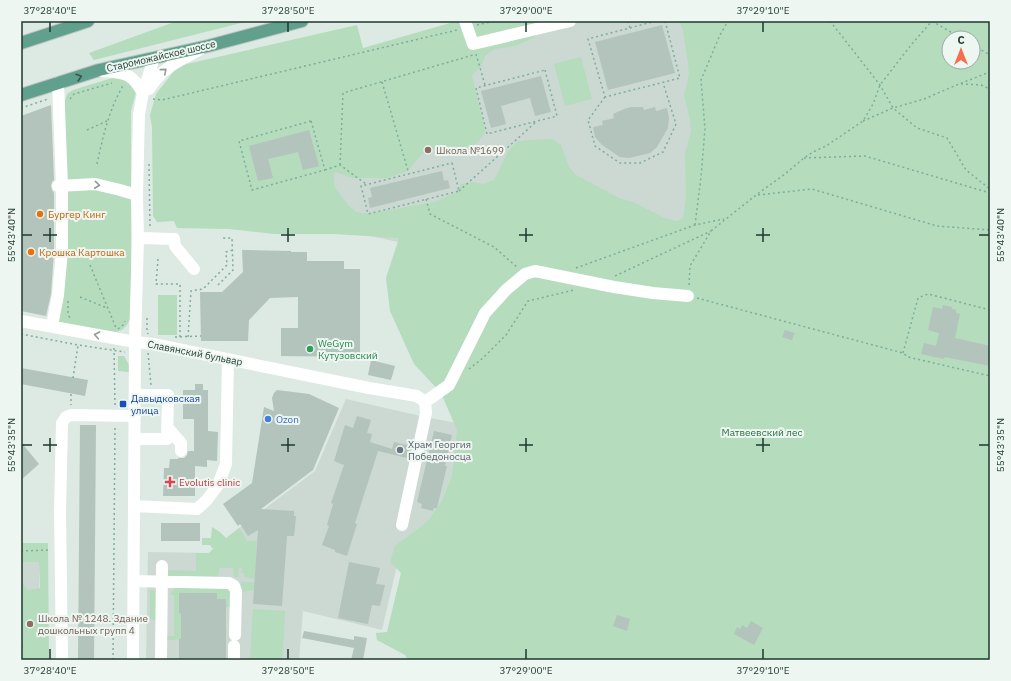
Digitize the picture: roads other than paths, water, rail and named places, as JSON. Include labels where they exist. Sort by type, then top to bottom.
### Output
[{"type":"main road","points":[[21,43],[88,21]]},
{"type":"main road","name":"Староможайское шоссе","points":[[21,95],[99,70],[208,46],[302,21]]},
{"type":"street","points":[[466,24],[475,49],[570,21]]},
{"type":"street","points":[[133,660],[135,348],[139,114],[155,79],[161,73],[169,66],[208,46]]},
{"type":"street","points":[[145,98],[154,58]]},
{"type":"street","points":[[99,70],[126,74],[135,80],[145,98]]},
{"type":"street","points":[[52,326],[58,295],[62,251],[58,83]]},
{"type":"street","points":[[60,186],[95,184],[137,195]]},
{"type":"street","points":[[138,238],[174,239],[175,246],[194,269]]},
{"type":"street","points":[[402,525],[426,413],[425,402],[449,385],[485,313],[506,290],[525,274],[535,271],[598,284],[653,293],[688,296]]},
{"type":"street","name":"Славянский бульвар","points":[[21,320],[52,326],[135,348],[153,344],[368,388],[417,396],[425,402]]},
{"type":"street","points":[[134,509],[196,509],[206,501],[218,485],[226,464],[228,359]]},
{"type":"street","points":[[135,395],[168,395],[167,439],[135,439]]},
{"type":"street","points":[[62,660],[60,511],[62,423],[66,417],[72,415],[135,416]]},
{"type":"street","points":[[167,427],[181,443],[181,451]]},
{"type":"street","points":[[134,509],[202,513]]},
{"type":"street","points":[[161,660],[162,566]]},
{"type":"street","points":[[134,581],[229,584],[234,586],[236,592],[234,660]]},
{"type":"place","name":"Школа №1699","points":[[428,150]]},
{"type":"place","name":"Бургер Кинг","points":[[40,214]]},
{"type":"place","name":"Крошка Картошка","points":[[31,252]]},
{"type":"place","name":"WeGym Кутузовский","points":[[310,349]]},
{"type":"place","name":"Давыдковская улица","points":[[123,404]]},
{"type":"place","name":"Ozon","points":[[268,419]]},
{"type":"place","name":"Храм Георгия Победоносца","points":[[400,450]]},
{"type":"place","name":"Evolutis clinic","points":[[170,482]]},
{"type":"place","name":"Школа № 1248. Здание дошкольных групп 4","points":[[30,624]]},
{"type":"park label","name":"Матвеевский лес","points":[[762,432]]}]
